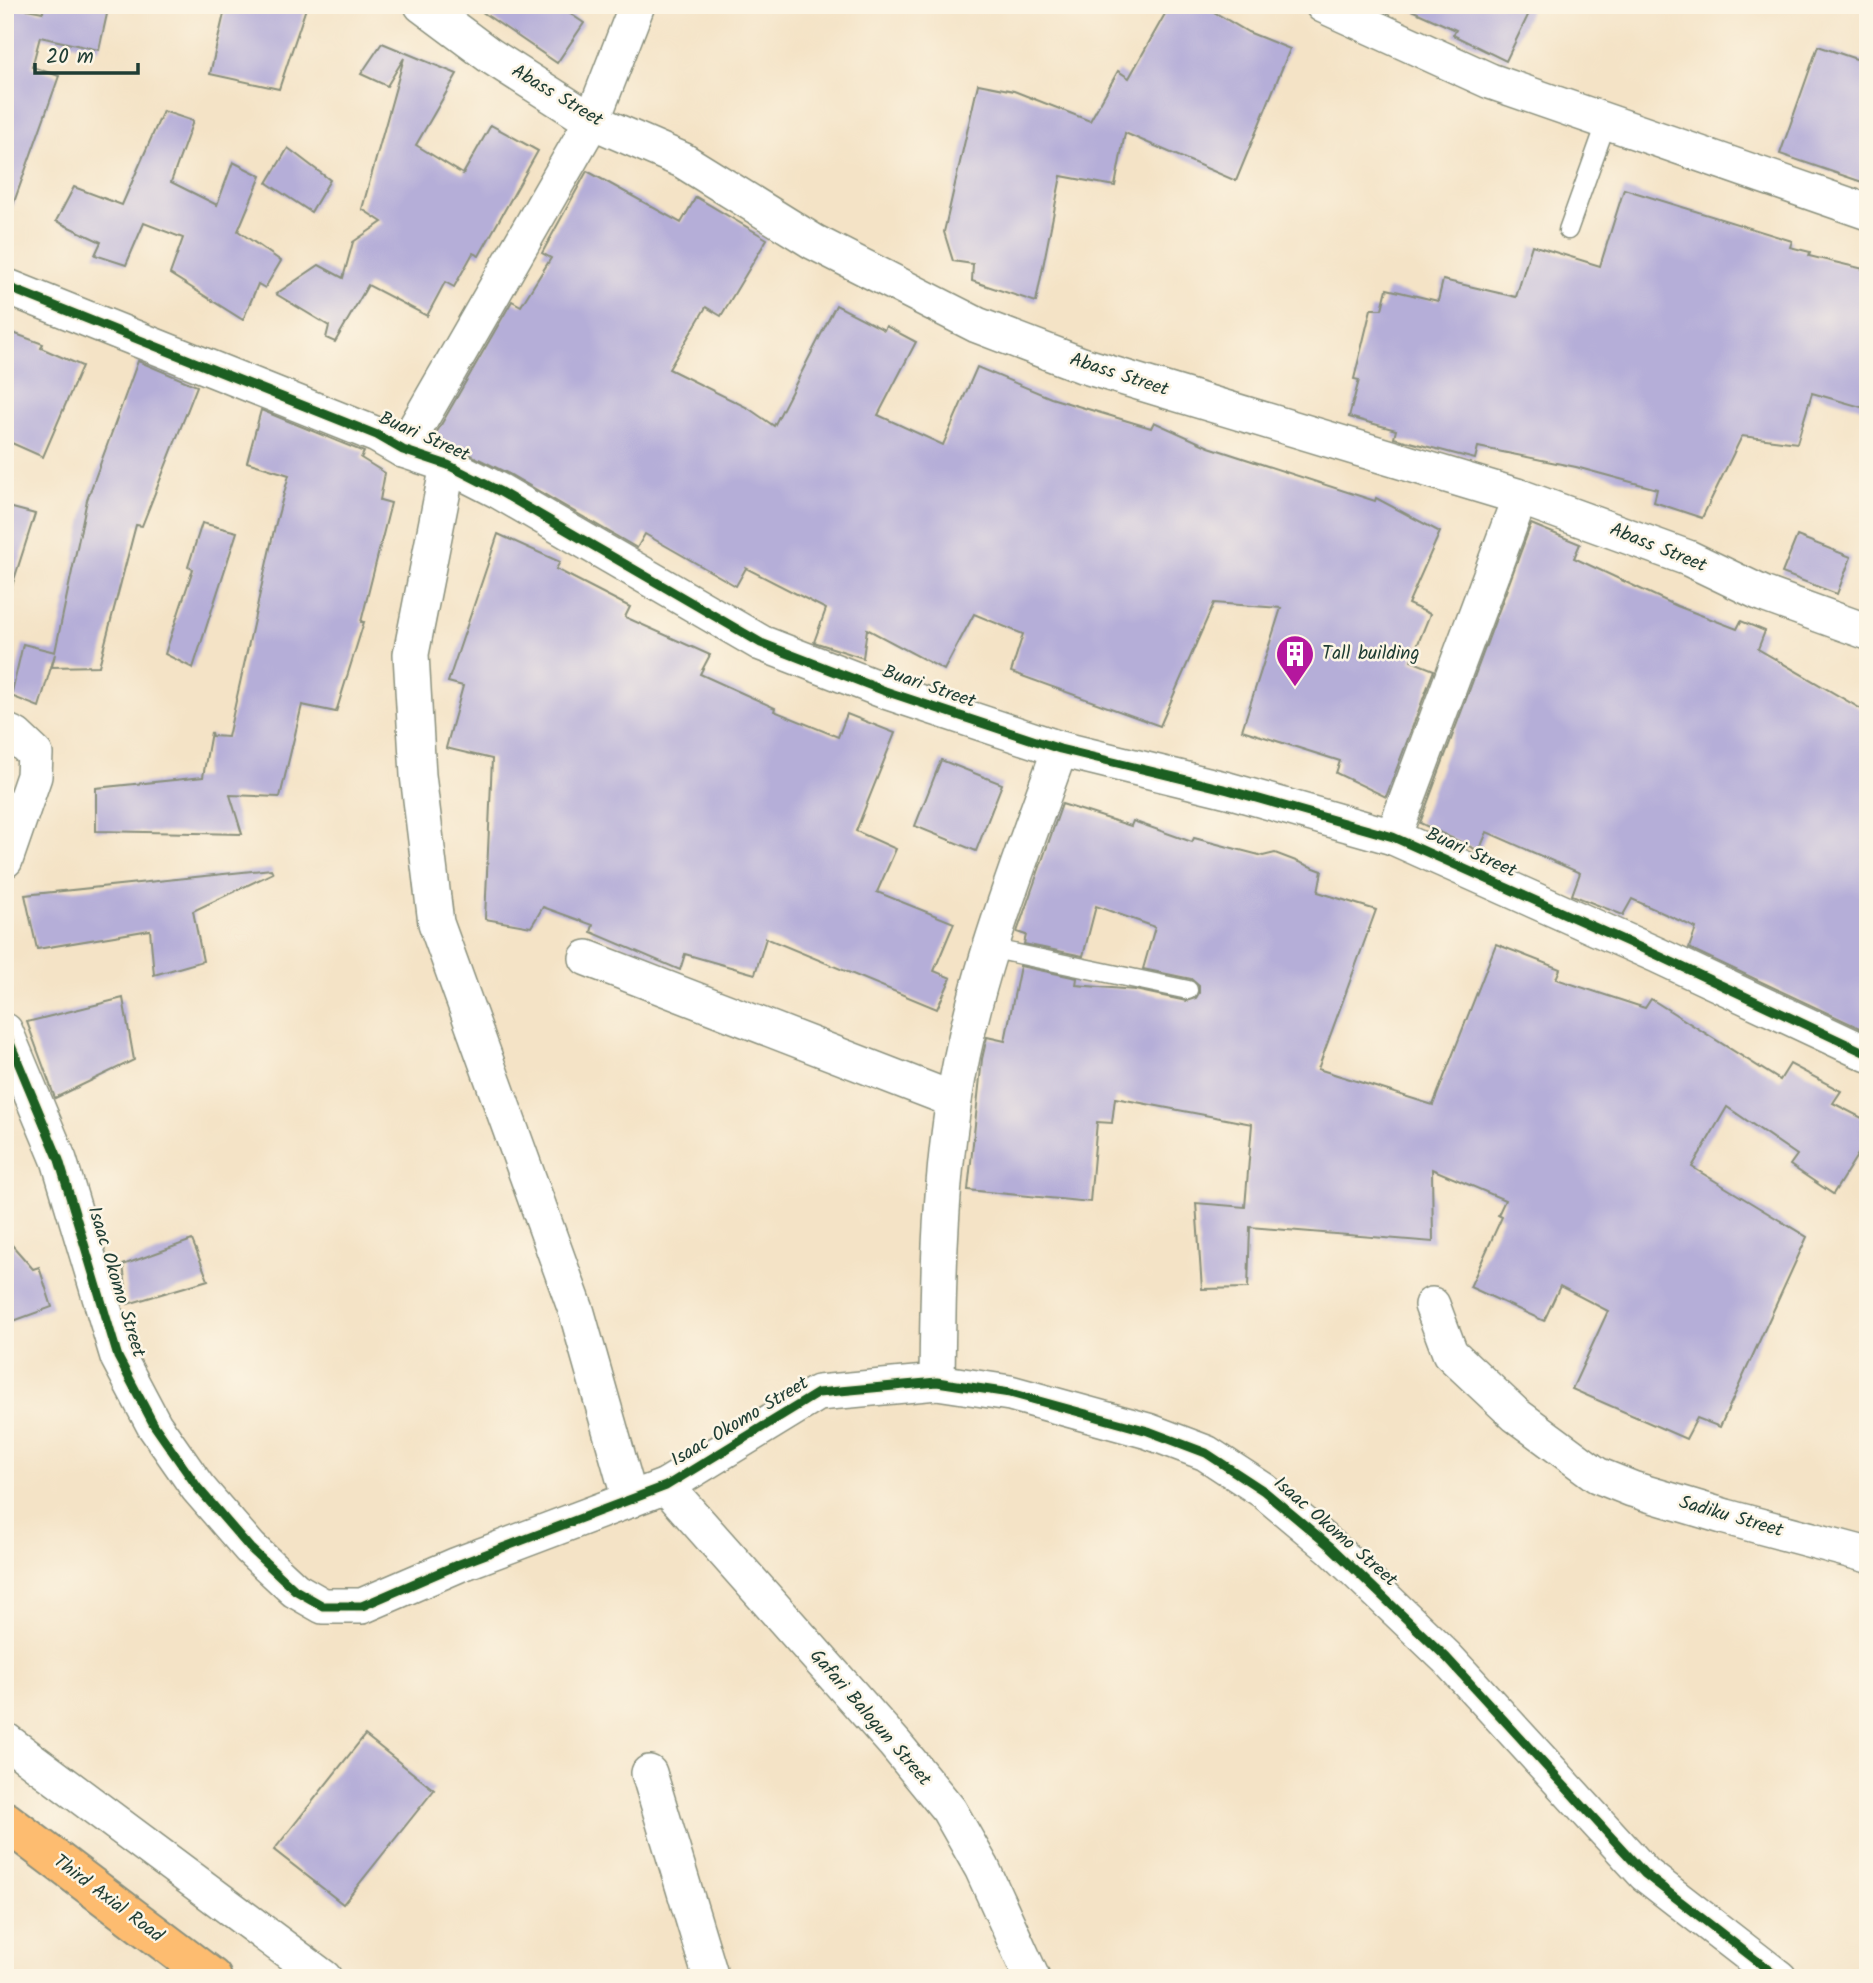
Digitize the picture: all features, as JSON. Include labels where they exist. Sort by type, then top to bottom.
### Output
[{"type":"highway","name":"Third Axial Road","points":[[5,1821],[212,1978]]},
{"type":"street","name":"Abass Street","points":[[422,5],[489,55],[592,121],[682,160],[814,242],[976,325],[1082,365],[1520,497],[1688,558],[1763,594],[1868,632]]},
{"type":"street","points":[[403,450],[592,121],[637,5]]},
{"type":"street","points":[[1331,7],[1490,81],[1868,212]]},
{"type":"street","name":"Buari Street","points":[[5,286],[377,435],[403,450],[448,465],[499,491],[761,643],[885,691],[1060,748],[1228,790],[1393,837],[1657,955],[1868,1054]]},
{"type":"street","points":[[448,465],[411,654],[418,775],[436,923],[578,1313],[630,1500]]},
{"type":"street","points":[[1393,837],[1520,497]]},
{"type":"street","points":[[5,730],[16,736],[35,754],[34,776],[5,860]]},
{"type":"street","points":[[937,1382],[938,1251],[954,1100],[989,948],[1060,748]]},
{"type":"street","points":[[587,958],[954,1100]]},
{"type":"street","name":"Isaac Okomo Street","points":[[5,1031],[59,1160],[118,1357],[154,1425],[198,1488],[250,1548],[295,1590],[323,1606],[362,1606],[457,1565],[666,1486],[818,1393],[937,1382],[1010,1393],[1148,1431],[1206,1453],[1264,1492],[1331,1547],[1446,1657],[1645,1874],[1779,1978]]},
{"type":"street","name":"Sadiku Street","points":[[1432,1306],[1450,1353],[1516,1415],[1597,1475],[1632,1489],[1726,1517],[1868,1555]]},
{"type":"street","name":"Gafari Balogun Street","points":[[666,1486],[895,1744],[949,1810],[982,1868],[1032,1978]]},
{"type":"street","points":[[5,1740],[324,1978]]},
{"type":"street","points":[[649,1773],[711,1978]]},
{"type":"lane","points":[[1568,230],[1607,121]]},
{"type":"lane","points":[[989,948],[1188,990]]},
{"type":"building","points":[[5,5],[43,12],[44,5],[109,5],[99,50],[40,37],[32,67],[59,76],[9,216],[5,215]]},
{"type":"building","points":[[226,5],[307,5],[279,89],[210,74]]},
{"type":"building","points":[[472,5],[557,5],[584,23],[557,63]]},
{"type":"building","points":[[1170,5],[1202,5],[1248,32],[1290,49],[1236,181],[1125,133],[1115,186],[1061,176],[1036,302],[972,281],[973,264],[953,261],[944,232],[978,84],[1014,91],[1090,121],[1118,71],[1129,78]]},
{"type":"building","points":[[1400,5],[1533,5],[1506,61],[1453,35],[1456,30]]},
{"type":"building","points":[[382,43],[457,74],[416,145],[463,174],[491,125],[538,151],[479,256],[473,253],[454,287],[445,282],[427,316],[368,285],[335,342],[326,338],[329,326],[276,294],[319,265],[343,278],[353,242],[382,222],[362,209],[404,58],[387,86],[361,74]]},
{"type":"building","points":[[1818,46],[1868,63],[1868,184],[1780,154]]},
{"type":"building","points":[[163,111],[193,121],[171,182],[217,205],[233,162],[261,176],[238,231],[281,261],[265,288],[258,284],[243,320],[170,274],[183,238],[144,223],[126,265],[95,255],[101,242],[56,221],[74,187],[122,205]]},
{"type":"building","points":[[288,148],[330,180],[311,212],[267,183]]},
{"type":"building","points":[[587,171],[681,223],[696,197],[767,239],[721,316],[706,307],[669,369],[748,408],[774,426],[836,305],[884,330],[886,326],[916,342],[878,415],[943,445],[977,367],[1051,398],[1151,428],[1154,422],[1209,447],[1375,501],[1376,498],[1440,532],[1408,604],[1430,614],[1411,661],[1434,670],[1386,797],[1336,773],[1340,761],[1242,730],[1281,608],[1214,603],[1160,726],[1011,672],[1023,634],[974,614],[944,670],[867,629],[863,658],[814,642],[826,609],[746,568],[736,586],[645,534],[637,548],[509,474],[434,437],[512,301],[521,306],[551,258],[542,253]]},
{"type":"building","points":[[1624,189],[1792,241],[1790,247],[1810,252],[1809,256],[1868,270],[1868,409],[1812,393],[1797,443],[1742,436],[1702,518],[1654,502],[1657,489],[1576,467],[1478,447],[1475,459],[1394,438],[1396,430],[1349,417],[1359,380],[1354,379],[1371,309],[1382,309],[1387,289],[1438,301],[1443,280],[1516,297],[1532,245],[1600,266]]},
{"type":"building","points":[[5,330],[43,344],[41,348],[82,366],[43,457],[5,440]]},
{"type":"building","points":[[138,361],[197,386],[142,526],[136,525],[99,666],[52,667],[55,654],[39,707],[11,696],[23,644],[55,652],[87,500]]},
{"type":"building","points":[[261,410],[364,452],[361,458],[385,473],[380,500],[391,503],[361,622],[364,622],[336,712],[302,705],[280,797],[230,795],[242,834],[96,831],[96,788],[203,777],[211,732],[212,736],[228,737],[274,530],[289,475],[247,462]]},
{"type":"building","points":[[5,506],[35,514],[11,589],[5,588]]},
{"type":"building","points":[[202,523],[237,532],[193,668],[165,654],[193,569],[188,567]]},
{"type":"building","points":[[1531,524],[1580,544],[1574,558],[1677,606],[1737,629],[1741,621],[1765,631],[1758,649],[1868,713],[1868,1032],[1689,948],[1696,928],[1632,899],[1623,915],[1572,895],[1580,873],[1487,832],[1479,851],[1420,823]]},
{"type":"building","points":[[498,534],[560,562],[556,569],[630,607],[625,617],[710,655],[700,674],[775,708],[774,711],[838,737],[847,714],[895,733],[856,831],[896,849],[877,892],[954,923],[934,971],[951,978],[937,1009],[766,938],[755,974],[685,954],[680,970],[591,932],[593,925],[543,907],[531,927],[485,919],[492,759],[446,748],[463,686],[448,682]]},
{"type":"building","points":[[1797,536],[1851,557],[1837,594],[1782,573]]},
{"type":"building","points":[[941,760],[1002,784],[976,851],[915,826]]},
{"type":"building","points":[[1062,804],[1131,826],[1133,821],[1192,842],[1194,838],[1263,856],[1275,853],[1322,871],[1318,892],[1376,910],[1318,1069],[1433,1105],[1496,944],[1560,969],[1556,979],[1645,1008],[1651,999],[1780,1080],[1790,1064],[1841,1091],[1833,1103],[1868,1121],[1868,1138],[1833,1194],[1790,1165],[1797,1155],[1727,1107],[1692,1167],[1807,1237],[1720,1427],[1697,1418],[1686,1439],[1572,1389],[1608,1311],[1560,1286],[1544,1321],[1470,1287],[1502,1217],[1498,1215],[1505,1200],[1432,1169],[1433,1242],[1250,1227],[1248,1288],[1202,1289],[1196,1203],[1245,1207],[1252,1124],[1115,1098],[1112,1123],[1097,1122],[1090,1202],[968,1190],[982,1059],[987,1037],[1005,1041],[1020,966],[1077,978],[1076,985],[1135,990],[1186,1001],[1196,998],[1199,993],[1199,986],[1191,979],[1143,969],[1155,927],[1096,906],[1083,956],[1024,944],[1026,935],[1017,932]]},
{"type":"building","points":[[271,869],[273,873],[193,911],[203,961],[154,975],[150,930],[37,949],[25,895]]},
{"type":"building","points":[[123,998],[134,1060],[55,1098],[27,1022]]},
{"type":"building","points":[[5,1237],[33,1269],[39,1267],[52,1307],[5,1324]]},
{"type":"building","points":[[192,1240],[208,1280],[128,1304],[123,1265]]},
{"type":"building","points":[[365,1735],[434,1790],[343,1904],[274,1850]]},
{"type":"cycle path","points":[[5,286],[377,435],[403,450],[448,465],[499,491],[761,643],[885,691],[1060,749],[1228,790],[1393,837],[1657,955],[1868,1054]]},
{"type":"cycle path","points":[[5,1031],[59,1160],[118,1357],[154,1425],[198,1488],[250,1548],[295,1590],[323,1606],[362,1606],[457,1565],[666,1486],[818,1393],[937,1382],[1010,1393],[1148,1431],[1206,1453],[1264,1491],[1331,1547],[1446,1657],[1645,1874],[1779,1978]]},
{"type":"place","name":"Tall building","points":[[1295,688]]}]
